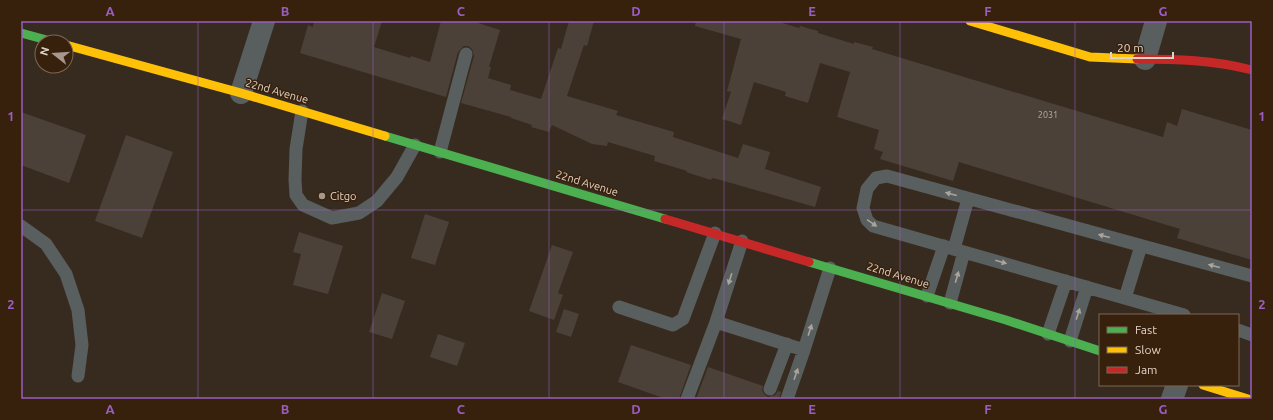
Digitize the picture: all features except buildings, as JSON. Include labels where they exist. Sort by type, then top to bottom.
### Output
[{"type":"street","points":[[240,93],[264,21]]},
{"type":"street","points":[[970,21],[1090,58],[1190,59],[1212,61],[1252,70]]},
{"type":"street","points":[[1145,59],[1156,21]]},
{"type":"street","points":[[21,33],[34,37]]},
{"type":"street","name":"22nd Avenue","points":[[74,47],[416,144],[927,296],[1099,351]]},
{"type":"street","points":[[1172,399],[1177,386]]},
{"type":"street","points":[[1206,386],[1248,399]]},
{"type":"lane","points":[[440,152],[466,54]]},
{"type":"lane","points":[[302,111],[296,149],[296,195],[303,205],[332,218],[359,213],[377,201],[397,178],[416,144]]},
{"type":"lane","points":[[1181,314],[873,226],[867,220],[863,208],[867,189],[876,178],[887,176],[1252,276]]},
{"type":"lane","points":[[950,303],[954,249],[968,198]]},
{"type":"lane","points":[[21,226],[46,244],[66,274],[79,317],[82,345],[78,376]]},
{"type":"lane","points":[[619,307],[673,325],[683,319],[715,234]]},
{"type":"lane","points":[[687,399],[716,322],[742,241]]},
{"type":"lane","points":[[1125,298],[1141,246]]},
{"type":"lane","points":[[927,296],[954,249]]},
{"type":"lane","points":[[787,399],[830,268]]},
{"type":"lane","points":[[1048,334],[1066,281]]},
{"type":"lane","points":[[1070,341],[1087,287]]},
{"type":"lane","points":[[716,322],[804,350]]},
{"type":"lane","points":[[1239,330],[1252,334]]},
{"type":"lane","points":[[770,389],[787,344]]},
{"type":"traffic: fast","points":[[21,33],[34,37]]},
{"type":"traffic: fast","points":[[385,136],[665,219]]},
{"type":"traffic: fast","points":[[809,262],[1006,320],[1099,351]]},
{"type":"traffic: slow","points":[[970,21],[1090,57],[1137,59]]},
{"type":"traffic: slow","points":[[74,47],[241,93],[385,136]]},
{"type":"traffic: slow","points":[[1206,386],[1248,399]]},
{"type":"traffic: jam","points":[[1137,59],[1195,61],[1223,64],[1252,70]]},
{"type":"traffic: jam","points":[[665,219],[809,262]]},
{"type":"place","name":"Citgo","points":[[322,196]]}]
